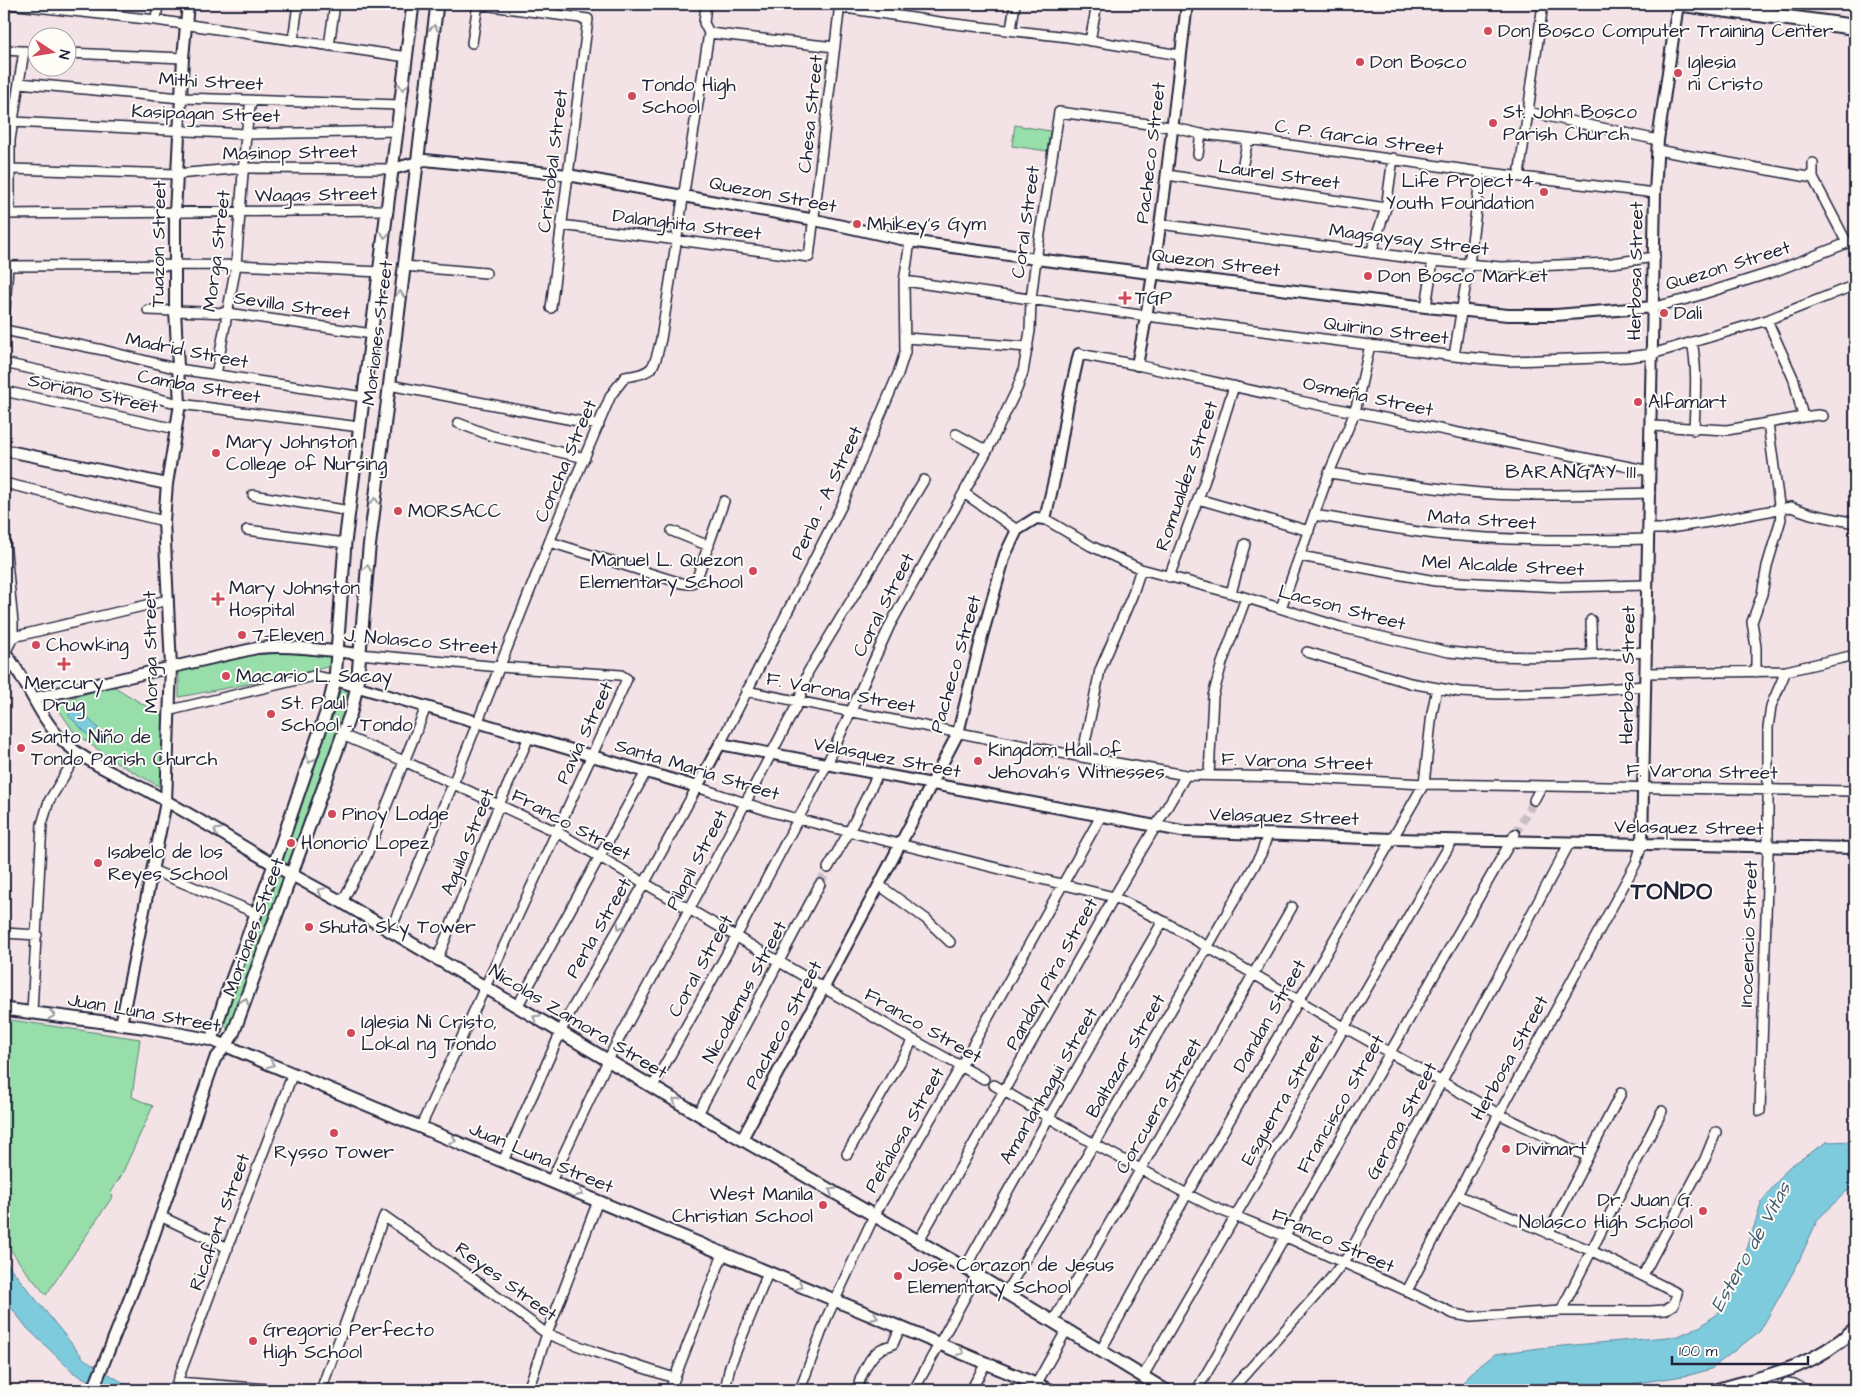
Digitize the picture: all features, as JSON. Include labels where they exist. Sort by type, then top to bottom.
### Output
[{"type":"highway","points":[[1682,4],[1855,27]]},
{"type":"main road","name":"Moriones Street","points":[[212,1040],[225,998],[274,865],[329,704],[335,680],[346,543],[413,4]]},
{"type":"main road","name":"Moriones Street","points":[[226,1046],[234,1034],[351,712],[357,686],[369,549],[437,4]]},
{"type":"main road","name":"Nicolas Zamora Street","points":[[274,865],[342,902],[698,1114],[1006,1292],[1165,1390]]},
{"type":"main road","name":"Juan Luna Street","points":[[4,1009],[121,1024],[212,1040],[723,1254],[766,1277],[834,1300],[986,1363],[1034,1387],[1050,1390]]},
{"type":"main road","points":[[1717,1390],[1798,1366],[1825,1353],[1855,1330]]},
{"type":"street","points":[[8,4],[74,8],[406,57]]},
{"type":"street","points":[[156,20],[158,4]]},
{"type":"street","name":"Tuazon Street","points":[[167,484],[180,404],[174,310],[175,213],[185,25],[188,4]]},
{"type":"street","points":[[292,41],[298,4]]},
{"type":"street","points":[[329,46],[335,4]]},
{"type":"street","points":[[472,43],[477,4]]},
{"type":"street","name":"Cristobal Street","points":[[477,4],[588,19],[551,308]]},
{"type":"street","name":"Concha Street","points":[[390,931],[453,784],[550,542],[612,395],[625,377],[639,375],[651,370],[654,366],[661,339],[708,34],[704,23],[706,4]]},
{"type":"street","points":[[1011,30],[1016,4]]},
{"type":"street","points":[[1090,41],[1097,4]]},
{"type":"street","name":"Pacheco Street","points":[[1137,365],[1147,316],[1167,175],[1171,126],[1187,4]]},
{"type":"street","points":[[1518,176],[1543,4]]},
{"type":"street","name":"Herbosa Street","points":[[1407,1291],[1499,1114],[1636,863],[1642,844],[1652,426],[1655,193],[1658,145],[1678,4]]},
{"type":"street","points":[[840,5],[923,20],[1011,30],[1180,55]]},
{"type":"street","name":"Chesa Street","points":[[809,257],[840,5]]},
{"type":"street","points":[[708,34],[835,47]]},
{"type":"street","points":[[4,50],[28,51]]},
{"type":"street","points":[[7,214],[10,140],[24,51]]},
{"type":"street","points":[[78,53],[183,58]]},
{"type":"street","name":"Mithi Street","points":[[19,82],[181,98],[401,105]]},
{"type":"street","name":"Morga Street","points":[[216,375],[236,265],[246,134],[251,101]]},
{"type":"street","name":"C. P. Garcia Street","points":[[1059,112],[1171,126],[1201,134],[1393,158],[1481,172],[1655,193]]},
{"type":"street","name":"Coral Street","points":[[653,1086],[736,937],[827,764],[890,625],[987,451],[1017,389],[1028,347],[1036,259],[1059,112]]},
{"type":"street","points":[[1528,112],[1658,145],[1813,178]]},
{"type":"street","name":"Kasipagan Street","points":[[13,122],[246,134],[398,131]]},
{"type":"street","points":[[1198,154],[1201,134]]},
{"type":"street","points":[[1243,163],[1248,139]]},
{"type":"street","points":[[1371,252],[1386,208],[1393,158]]},
{"type":"street","name":"Masinop Street","points":[[10,169],[177,174],[244,168],[393,169],[426,160],[568,175]]},
{"type":"street","points":[[1814,163],[1813,178],[1851,242]]},
{"type":"street","points":[[1454,356],[1481,172]]},
{"type":"street","name":"Quezon Street","points":[[568,175],[815,220],[910,241],[1036,259],[1426,307],[1508,315],[1556,315],[1654,307],[1687,299],[1773,272],[1851,242]]},
{"type":"street","name":"Laurel Street","points":[[1167,175],[1386,208]]},
{"type":"street","name":"Wagas Street","points":[[7,214],[388,210]]},
{"type":"street","name":"Magsaysay Street","points":[[1160,224],[1433,261],[1501,267],[1612,263],[1655,257]]},
{"type":"street","name":"Dalanghita Street","points":[[561,225],[809,257]]},
{"type":"street","name":"Perla - A Street","points":[[720,744],[846,496],[898,374],[905,352],[904,281],[910,241]]},
{"type":"street","points":[[1426,307],[1433,261]]},
{"type":"street","points":[[4,322],[6,266],[118,264],[174,266],[236,265],[380,272]]},
{"type":"street","points":[[404,266],[486,273]]},
{"type":"street","name":"Quirino Street","points":[[904,281],[1147,316],[1454,356],[1509,361],[1628,357],[1652,354],[1766,320],[1855,285]]},
{"type":"street","name":"Sevilla Street","points":[[148,310],[228,313],[372,334]]},
{"type":"street","points":[[1766,320],[1794,380],[1803,417]]},
{"type":"street","name":"Madrid Street","points":[[4,330],[103,350],[178,369],[364,397]]},
{"type":"street","points":[[906,338],[1028,347]]},
{"type":"street","points":[[1692,342],[1696,378],[1694,430]]},
{"type":"street","points":[[1281,608],[1314,515],[1355,412],[1370,345]]},
{"type":"street","points":[[964,493],[1017,530],[1036,518],[1045,519],[1079,354]]},
{"type":"street","name":"Osmeña Street","points":[[1079,354],[1650,471]]},
{"type":"street","name":"Camba Street","points":[[4,363],[180,404],[360,428]]},
{"type":"street","points":[[389,385],[599,425]]},
{"type":"street","name":"Romualdez Street","points":[[1169,577],[1217,444],[1234,386]]},
{"type":"street","name":"Soriano Street","points":[[4,391],[176,429]]},
{"type":"street","points":[[1652,426],[1694,430],[1726,430],[1803,417],[1823,416]]},
{"type":"street","points":[[458,423],[492,436],[585,458]]},
{"type":"street","points":[[1756,672],[1756,646],[1752,622],[1763,588],[1768,561],[1780,525],[1780,508],[1768,423]]},
{"type":"street","points":[[956,434],[987,451]]},
{"type":"street","points":[[4,450],[167,484]]},
{"type":"street","points":[[1330,473],[1425,487],[1494,494],[1650,493]]},
{"type":"street","name":"Pilapil Street","points":[[551,1181],[608,1060],[800,701],[808,672],[924,480]]},
{"type":"street","points":[[4,483],[164,521]]},
{"type":"street","name":"Morga Street","points":[[121,1024],[166,802],[171,667],[164,521],[167,484]]},
{"type":"street","points":[[253,495],[350,511]]},
{"type":"street","points":[[1198,499],[1309,531]]},
{"type":"street","points":[[550,542],[689,584],[696,581],[724,501]]},
{"type":"street","name":"Mata Street","points":[[1314,515],[1428,533],[1483,538],[1582,541],[1649,534],[1663,529],[1744,517],[1791,507],[1855,524]]},
{"type":"street","name":"Lacson Street","points":[[1045,519],[1091,546],[1141,569],[1231,593],[1340,627],[1448,652],[1489,656],[1557,657],[1647,652]]},
{"type":"street","points":[[247,530],[346,543]]},
{"type":"street","name":"Pacheco Street","points":[[742,1139],[879,885],[958,733],[982,636],[1005,555],[1017,530]]},
{"type":"street","points":[[4,531],[13,637],[4,652]]},
{"type":"street","points":[[672,531],[709,546]]},
{"type":"street","points":[[1231,593],[1245,544]]},
{"type":"street","name":"Mel Alcalde Street","points":[[1300,556],[1435,581],[1560,587],[1647,585]]},
{"type":"street","points":[[1082,757],[1100,670],[1132,596],[1141,569]]},
{"type":"street","points":[[1209,775],[1213,696],[1222,663],[1246,598]]},
{"type":"street","points":[[13,637],[168,600]]},
{"type":"street","points":[[1591,620],[1592,655]]},
{"type":"street","name":"J. Nolasco Street","points":[[35,698],[266,647],[500,667],[621,675],[627,679]]},
{"type":"street","name":"Nicolas Zamora Street","points":[[4,652],[35,698],[50,725],[62,740],[78,753],[274,865]]},
{"type":"street","points":[[1308,652],[1410,683],[1460,692],[1498,694],[1563,692],[1646,686]]},
{"type":"street","points":[[1646,673],[1786,671],[1855,655]]},
{"type":"street","name":"Inocencio Street","points":[[1760,1112],[1768,847],[1769,718],[1771,706],[1786,671]]},
{"type":"street","name":"Santa Maria Street","points":[[170,710],[314,676],[335,680],[697,787],[798,819],[1114,897],[1163,921],[1344,1027],[1499,1114],[1588,1157]]},
{"type":"street","name":"Pavia Street","points":[[421,1126],[627,679]]},
{"type":"street","name":"Dandan Street","points":[[1101,1350],[1187,1194],[1424,784],[1432,713],[1437,688]]},
{"type":"street","name":"F. Varona Street","points":[[746,691],[1082,757],[1186,774],[1289,776],[1424,784],[1541,787],[1855,791]]},
{"type":"street","points":[[342,902],[366,859],[426,707]]},
{"type":"street","name":"Franco Street","points":[[342,735],[404,761],[557,832],[913,1040],[984,1079]]},
{"type":"street","name":"Aguila Street","points":[[437,960],[499,805],[529,737]]},
{"type":"street","name":"Velasquez Street","points":[[720,744],[1182,831],[1452,841],[1512,838],[1569,844],[1855,848]]},
{"type":"street","name":"Perla Street","points":[[503,1161],[560,1032],[644,884],[720,744]]},
{"type":"street","points":[[32,1012],[42,824],[49,801],[78,753]]},
{"type":"street","points":[[517,1007],[646,772]]},
{"type":"street","points":[[828,868],[849,832],[878,774]]},
{"type":"street","name":"Panday Pira Street","points":[[918,1242],[1186,774]]},
{"type":"street","points":[[1534,800],[1541,787]]},
{"type":"street","name":"Peñalosa Street","points":[[800,1390],[834,1300],[874,1216],[1102,816]]},
{"type":"street","name":"Baltazar Street","points":[[1006,1292],[1094,1144],[1261,854],[1268,834]]},
{"type":"street","name":"Francisco Street","points":[[1197,1390],[1512,838]]},
{"type":"street","name":"Esguerra Street","points":[[1142,1376],[1452,841]]},
{"type":"street","name":"Gerona Street","points":[[1231,1390],[1342,1263],[1569,844]]},
{"type":"street","points":[[152,870],[256,913]]},
{"type":"street","name":"Nicodemus Street","points":[[698,1114],[820,884]]},
{"type":"street","points":[[879,885],[926,919],[950,942]]},
{"type":"street","name":"Corcuera Street","points":[[1054,1321],[1292,906]]},
{"type":"street","name":"Amarlanhagui Street","points":[[965,1268],[1049,1117],[1163,921]]},
{"type":"street","points":[[4,933],[37,935]]},
{"type":"street","name":"Moriones Street","points":[[212,1040],[215,1059]]},
{"type":"street","points":[[847,1154],[913,1040]]},
{"type":"street","name":"Moriones Street","points":[[93,1388],[147,1255],[215,1059],[226,1046]]},
{"type":"street","name":"Ricafort Street","points":[[281,1390],[177,1382],[293,1073]]},
{"type":"street","name":"Franco Street","points":[[994,1085],[1094,1144],[1187,1194],[1464,1317],[1561,1311],[1665,1310],[1674,1304],[1677,1293],[1643,1276]]},
{"type":"street","points":[[1548,1234],[1621,1093]]},
{"type":"street","points":[[1561,1311],[1662,1111]]},
{"type":"street","points":[[1457,1195],[1592,1251],[1643,1276],[1705,1159],[1716,1132]]},
{"type":"street","points":[[528,1390],[547,1334],[598,1201]]},
{"type":"street","points":[[160,1216],[228,1248]]},
{"type":"street","name":"Reyes Street","points":[[321,1390],[384,1216],[547,1334],[674,1378]]},
{"type":"street","points":[[670,1390],[723,1254]]},
{"type":"street","points":[[914,1390],[976,1275]]},
{"type":"street","points":[[725,1390],[730,1366],[766,1277]]},
{"type":"street","points":[[856,1390],[865,1369],[882,1348],[893,1344],[900,1328]]},
{"type":"street","points":[[1034,1387],[1067,1329]]},
{"type":"street","points":[[971,1390],[986,1363]]},
{"type":"street","points":[[1782,1390],[1787,1383],[1806,1390]]},
{"type":"green space","points":[[1015,125],[1050,131],[1047,151],[1012,146]]},
{"type":"green space","points":[[294,652],[332,656],[331,666],[291,676],[179,697],[179,670],[251,655]]},
{"type":"green space","points":[[113,686],[164,717],[162,788],[112,760],[74,732],[54,703]]},
{"type":"green space","points":[[344,689],[350,694],[290,865],[279,859],[338,693]]},
{"type":"green space","points":[[275,871],[285,877],[233,1028],[227,1028],[222,1023]]},
{"type":"green space","points":[[4,1019],[140,1039],[132,1097],[153,1106],[121,1176],[110,1194],[113,1196],[46,1295],[24,1269],[4,1240]]},
{"type":"water","points":[[77,707],[98,728],[90,737],[68,715]]},
{"type":"water","name":"Estero de Vitas","points":[[1855,1141],[1855,1183],[1818,1219],[1796,1267],[1760,1331],[1711,1369],[1690,1375],[1624,1385],[1557,1383],[1533,1390],[1459,1390],[1470,1374],[1495,1354],[1540,1348],[1678,1336],[1701,1326],[1719,1312],[1733,1294],[1762,1201],[1789,1167],[1827,1142]]},
{"type":"water","points":[[4,1260],[84,1359],[127,1385],[150,1390],[107,1390],[74,1373],[27,1328],[4,1298]]},
{"type":"tunnel","points":[[1515,834],[1534,800]]},
{"type":"tunnel","points":[[820,884],[828,868]]},
{"type":"place","name":"Don Bosco Computer Training Center","points":[[1488,31]]},
{"type":"place","name":"Don Bosco","points":[[1360,62]]},
{"type":"place","name":"Iglesia ni Cristo","points":[[1678,73]]},
{"type":"place","name":"Tondo High School","points":[[632,96]]},
{"type":"place","name":"St. John Bosco Parish Church","points":[[1493,123]]},
{"type":"place","name":"Life Project 4 Youth Foundation","points":[[1544,192]]},
{"type":"place","name":"Mhikey's Gym","points":[[857,224]]},
{"type":"place","name":"Don Bosco Market","points":[[1368,276]]},
{"type":"place","name":"TGP","points":[[1125,298]]},
{"type":"place","name":"Dali","points":[[1664,313]]},
{"type":"place","name":"Alfamart","points":[[1638,402]]},
{"type":"place","name":"Mary Johnston College of Nursing","points":[[216,453]]},
{"type":"place","name":"MORSACC","points":[[398,511]]},
{"type":"place","name":"Manuel L. Quezon Elementary School","points":[[753,571]]},
{"type":"place","name":"Mary Johnston Hospital","points":[[218,599]]},
{"type":"place","name":"7-Eleven","points":[[242,635]]},
{"type":"place","name":"Chowking","points":[[36,645]]},
{"type":"place","name":"Mercury Drug","points":[[64,664]]},
{"type":"place","name":"Macario L. Sacay","points":[[226,676]]},
{"type":"place","name":"St. Paul School - Tondo","points":[[271,714]]},
{"type":"place","name":"Santo Niño de Tondo Parish Church","points":[[21,748]]},
{"type":"place","name":"Kingdom Hall of Jehovah's Witnesses","points":[[978,761]]},
{"type":"place","name":"Pinoy Lodge","points":[[332,814]]},
{"type":"place","name":"Honorio Lopez","points":[[291,843]]},
{"type":"place","name":"Isabelo de los Reyes School","points":[[98,863]]},
{"type":"place","name":"Shuta Sky Tower","points":[[309,927]]},
{"type":"place","name":"Iglesia Ni Cristo, Lokal ng Tondo","points":[[351,1033]]},
{"type":"place","name":"Rysso Tower","points":[[334,1133]]},
{"type":"place","name":"Divimart","points":[[1506,1149]]},
{"type":"place","name":"West Manila Christian School","points":[[823,1205]]},
{"type":"place","name":"Dr. Juan G. Nolasco High School","points":[[1703,1211]]},
{"type":"place","name":"Jose Corazon de Jesus Elementary School","points":[[898,1276]]},
{"type":"place","name":"Gregorio Perfecto High School","points":[[253,1341]]},
{"type":"district","name":"BARANGAY 111","points":[[1571,472]]},
{"type":"district","name":"TONDO","points":[[1672,892]]}]
